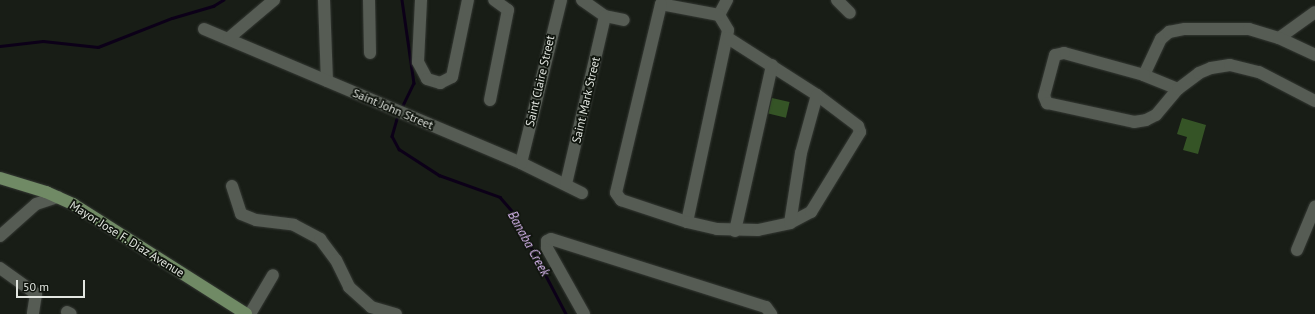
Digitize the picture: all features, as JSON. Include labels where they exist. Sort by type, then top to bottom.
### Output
[{"type":"main road","name":"Mayor Jose F. Diaz Avenue","points":[[0,178],[58,197],[246,314]]},
{"type":"street","points":[[229,38],[274,0]]},
{"type":"street","points":[[324,0],[327,81]]},
{"type":"street","points":[[369,0],[370,53]]},
{"type":"street","points":[[421,0],[417,44],[422,73],[427,79],[440,83],[452,77],[468,0]]},
{"type":"street","points":[[490,100],[508,10],[494,0]]},
{"type":"street","name":"Saint Claire Street","points":[[521,163],[561,0]]},
{"type":"street","points":[[582,0],[605,16],[624,20]]},
{"type":"street","points":[[719,15],[727,0]]},
{"type":"street","points":[[837,0],[850,13]]},
{"type":"street","points":[[687,222],[728,38],[728,30],[719,15],[665,3],[659,6],[616,193],[621,200],[687,222],[735,231],[758,230],[790,223],[811,212],[860,132],[858,126],[817,95],[728,38]]},
{"type":"street","points":[[1279,38],[1315,12]]},
{"type":"street","name":"Saint Mark Street","points":[[566,184],[605,16]]},
{"type":"street","points":[[1144,75],[1161,39],[1169,32],[1234,27],[1279,38],[1315,55]]},
{"type":"street","name":"Saint John Street","points":[[204,29],[229,38],[521,163],[582,193]]},
{"type":"street","points":[[1178,88],[1144,75],[1059,53],[1055,55],[1045,84],[1044,101],[1134,122],[1156,115],[1178,88],[1211,68],[1230,65],[1259,72],[1315,101]]},
{"type":"street","points":[[735,231],[772,65]]},
{"type":"street","points":[[790,223],[801,154],[817,95]]},
{"type":"street","points":[[232,186],[241,214],[256,220],[294,225],[320,239],[336,260],[349,288],[371,308],[396,314]]},
{"type":"street","points":[[0,236],[36,204],[58,197]]},
{"type":"street","points":[[1296,250],[1315,207]]},
{"type":"street","points":[[584,314],[547,248],[547,241],[551,239],[766,307],[771,314]]},
{"type":"street","points":[[0,268],[36,294],[33,314]]},
{"type":"street","points":[[250,314],[273,275]]},
{"type":"building","points":[[772,98],[790,102],[786,118],[768,114]]},
{"type":"building","points":[[1182,118],[1206,125],[1198,154],[1183,150],[1187,137],[1177,134]]},
{"type":"waterway","points":[[0,46],[43,41],[98,47],[172,18],[213,6],[223,0]]},
{"type":"waterway","name":"Banaba Creek","points":[[402,0],[414,83],[403,106]]},
{"type":"waterway","name":"Banaba Creek","points":[[397,119],[392,136],[399,149],[439,175],[500,197],[512,211],[566,314]]}]
